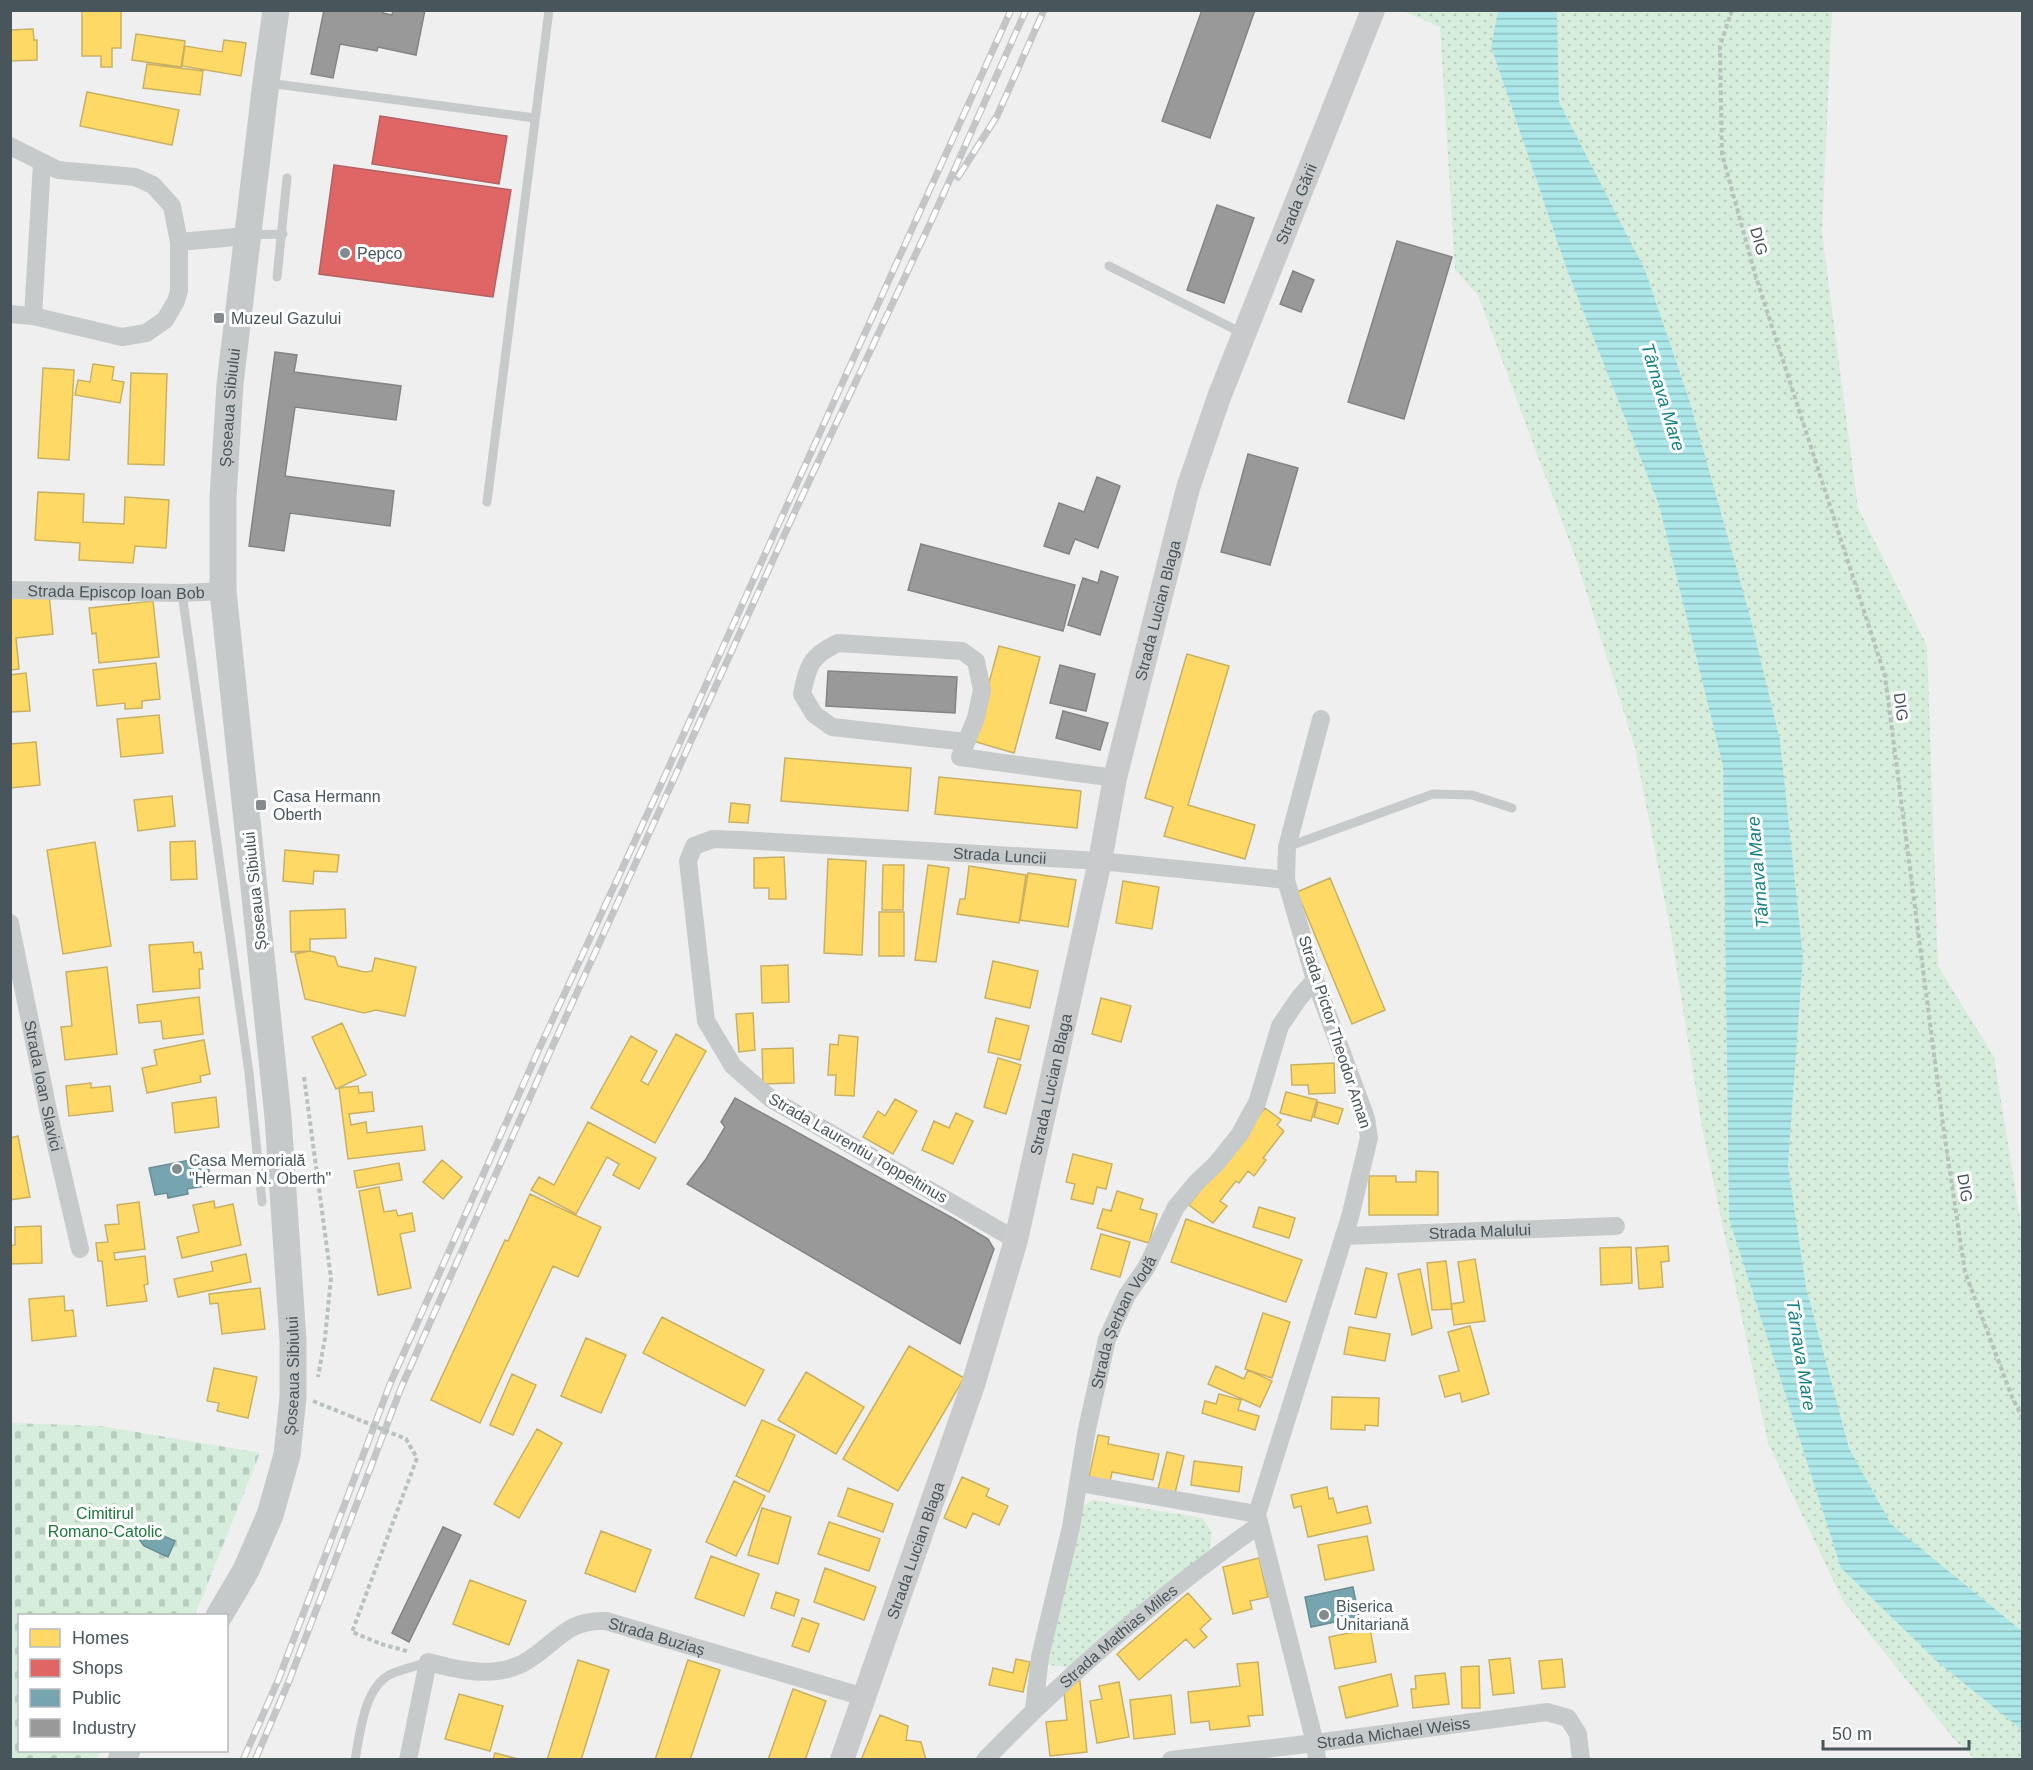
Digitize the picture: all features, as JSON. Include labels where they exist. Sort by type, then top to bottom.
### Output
[{"type":"main road","name":"Șoseaua Sibiului","points":[[220,1614],[246,1570],[270,1515],[287,1455],[293,1397],[292,1341],[278,1117],[223,591],[223,496],[230,384],[276,10]]},
{"type":"street","name":"Strada Gării","points":[[1218,397],[1373,10]]},
{"type":"street","points":[[10,146],[58,170],[135,177],[153,185],[172,206],[179,242],[179,291],[176,301],[165,320],[146,333],[122,337],[33,316],[10,314]]},
{"type":"street","points":[[33,316],[42,163]]},
{"type":"street","points":[[179,242],[247,236]]},
{"type":"street","name":"Strada Lucian Blaga","points":[[842,1760],[973,1385],[1016,1240],[1100,861],[1116,778],[1188,488],[1218,397]]},
{"type":"street","name":"Strada Episcop Ioan Bob","points":[[10,590],[182,593],[223,591]]},
{"type":"street","points":[[966,742],[832,727],[814,714],[802,694],[807,668],[821,651],[838,643],[962,651],[976,661],[982,690],[976,718],[960,757],[1116,778]]},
{"type":"street","name":"Strada Pictor Theodor Aman","points":[[1258,1520],[1344,1236],[1369,1138],[1366,1118],[1315,980],[1286,880],[1287,847],[1321,719]]},
{"type":"street","name":"Strada Luncii","points":[[713,839],[1100,861],[1286,880]]},
{"type":"street","name":"Strada Laurentiu Toppeltinus","points":[[713,839],[694,846],[688,861],[706,1021],[733,1066],[771,1099],[1016,1240]]},
{"type":"street","name":"Strada Ioan Slavici","points":[[10,923],[80,1249]]},
{"type":"street","name":"Strada Șerban Vodă","points":[[1034,1709],[1040,1658],[1079,1483],[1087,1429],[1107,1339],[1127,1295],[1146,1268],[1176,1207],[1240,1134],[1257,1103],[1281,1026],[1299,998],[1315,980]]},
{"type":"street","name":"Strada Malului","points":[[1344,1236],[1616,1226]]},
{"type":"street","points":[[1079,1483],[1258,1520],[1316,1751]]},
{"type":"street","name":"Strada Mathias Miles","points":[[985,1760],[1078,1668],[1258,1520]]},
{"type":"street","name":"Strada Buziaș","points":[[420,1657],[460,1671],[487,1672],[510,1668],[529,1660],[571,1627],[589,1620],[606,1621],[864,1696]]},
{"type":"street","points":[[408,1760],[420,1657]]},
{"type":"street","name":"Strada Michael Weiss","points":[[1171,1760],[1316,1751],[1547,1712],[1568,1718],[1578,1734],[1581,1760]]},
{"type":"lane","points":[[487,502],[549,10]]},
{"type":"lane","points":[[266,82],[535,118]]},
{"type":"lane","points":[[277,277],[287,178]]},
{"type":"lane","points":[[247,236],[283,234]]},
{"type":"lane","points":[[1109,266],[1244,334]]},
{"type":"lane","points":[[182,593],[249,1073],[262,1202]]},
{"type":"lane","points":[[1287,847],[1433,794],[1472,795],[1512,808]]},
{"type":"lane","points":[[356,1760],[362,1719],[375,1687],[389,1675],[420,1657]]},
{"type":"path","name":"DIG","points":[[1732,10],[1720,46],[1722,154],[1755,274],[1885,676],[1945,1139],[1965,1272],[2012,1397],[2022,1417]]},
{"type":"path","points":[[304,1077],[331,1278],[325,1338],[317,1380]]},
{"type":"path","points":[[315,1390],[313,1401],[406,1439],[417,1458],[352,1632],[420,1657]]},
{"type":"green space","points":[[1403,11],[1498,11],[1491,48],[1567,270],[1659,505],[1723,766],[1729,1219],[1841,1568],[1939,1662],[2022,1730],[2022,1759],[1975,1759],[1954,1739],[1843,1601],[1768,1443],[1701,1122],[1671,933],[1635,748],[1577,562],[1478,295],[1455,270],[1440,27]]},
{"type":"green space","points":[[1557,11],[1832,11],[1822,233],[1858,508],[1927,646],[1938,966],[1994,1057],[2022,1231],[2022,1631],[1891,1524],[1849,1448],[1806,1287],[1788,1165],[1803,957],[1780,740],[1750,616],[1689,399],[1645,270],[1559,102]]},
{"type":"green space","name":"Cimitirul Romano-Catolic","points":[[11,1423],[101,1426],[260,1453],[195,1614],[18,1614],[18,1752],[101,1752],[96,1759],[11,1760]]},
{"type":"green space","points":[[1093,1500],[1203,1518],[1212,1533],[1208,1561],[1078,1668],[1048,1665],[1040,1657],[1078,1509]]},
{"type":"water","name":"Târnava Mare","points":[[1498,11],[1557,11],[1559,102],[1645,270],[1689,399],[1750,616],[1780,740],[1803,957],[1788,1165],[1806,1287],[1849,1448],[1891,1524],[2022,1631],[2022,1730],[1939,1663],[1841,1568],[1729,1219],[1723,766],[1659,505],[1567,270],[1491,47]]},
{"type":"building: Homes","points":[[82,10],[121,10],[121,48],[112,48],[112,67],[101,67],[101,56],[82,56]]},
{"type":"building: Homes","points":[[33,29],[34,40],[37,40],[37,60],[10,61],[10,30]]},
{"type":"building: Homes","points":[[136,34],[185,41],[181,67],[132,60]]},
{"type":"building: Homes","points":[[224,40],[246,43],[241,76],[182,66],[185,46],[222,52]]},
{"type":"building: Homes","points":[[147,64],[203,71],[200,95],[143,88]]},
{"type":"building: Homes","points":[[87,92],[179,110],[172,145],[80,126]]},
{"type":"building: Homes","points":[[93,364],[114,367],[112,380],[124,382],[120,403],[75,395],[78,380],[90,382]]},
{"type":"building: Homes","points":[[43,368],[74,370],[69,460],[38,458]]},
{"type":"building: Homes","points":[[131,373],[167,374],[164,465],[128,464]]},
{"type":"building: Homes","points":[[38,492],[84,494],[83,522],[124,524],[125,497],[169,500],[166,548],[135,546],[133,563],[79,560],[80,543],[35,540]]},
{"type":"building: Homes","points":[[49,594],[53,634],[16,638],[19,669],[10,670],[10,597]]},
{"type":"building: Homes","points":[[153,601],[159,657],[99,663],[96,633],[92,634],[89,608]]},
{"type":"building: Homes","points":[[999,646],[1040,657],[1014,753],[973,741]]},
{"type":"building: Homes","points":[[1187,654],[1229,666],[1188,805],[1255,825],[1245,859],[1164,836],[1173,807],[1145,798]]},
{"type":"building: Homes","points":[[156,663],[160,699],[142,701],[142,708],[125,709],[125,703],[97,706],[93,670]]},
{"type":"building: Homes","points":[[26,673],[30,711],[10,712],[10,675]]},
{"type":"building: Homes","points":[[159,715],[163,753],[121,757],[117,719]]},
{"type":"building: Homes","points":[[36,742],[40,785],[10,788],[10,744]]},
{"type":"building: Homes","points":[[785,758],[911,768],[908,811],[781,801]]},
{"type":"building: Homes","points":[[939,777],[1081,791],[1077,828],[935,814]]},
{"type":"building: Homes","points":[[172,796],[175,826],[138,831],[134,800]]},
{"type":"building: Homes","points":[[731,803],[750,805],[748,823],[729,822]]},
{"type":"building: Homes","points":[[195,841],[197,879],[171,880],[170,842]]},
{"type":"building: Homes","points":[[95,842],[111,946],[63,954],[47,850]]},
{"type":"building: Homes","points":[[285,850],[339,855],[337,872],[314,871],[313,884],[283,881]]},
{"type":"building: Homes","points":[[784,857],[786,899],[769,899],[769,888],[754,888],[754,858]]},
{"type":"building: Homes","points":[[828,859],[866,861],[862,955],[824,953]]},
{"type":"building: Homes","points":[[883,865],[904,865],[903,910],[882,910]]},
{"type":"building: Homes","points":[[928,865],[949,868],[936,962],[915,960]]},
{"type":"building: Homes","points":[[969,866],[1026,875],[1019,923],[957,914],[960,899],[965,899]]},
{"type":"building: Homes","points":[[1028,873],[1076,880],[1068,927],[1020,920]]},
{"type":"building: Homes","points":[[1330,878],[1385,1010],[1352,1024],[1297,892]]},
{"type":"building: Homes","points":[[1123,881],[1159,887],[1152,929],[1116,923]]},
{"type":"building: Homes","points":[[345,909],[346,938],[310,939],[310,951],[291,952],[290,911]]},
{"type":"building: Homes","points":[[879,912],[904,912],[904,956],[879,956]]},
{"type":"building: Homes","points":[[193,942],[194,953],[201,952],[203,969],[199,969],[200,988],[153,992],[149,945]]},
{"type":"building: Homes","points":[[310,951],[335,957],[338,966],[365,972],[372,971],[375,958],[416,967],[405,1016],[376,1010],[364,1013],[305,999],[295,954]]},
{"type":"building: Homes","points":[[993,961],[1038,971],[1030,1008],[985,998]]},
{"type":"building: Homes","points":[[788,965],[789,1002],[762,1003],[761,966]]},
{"type":"building: Homes","points":[[107,967],[117,1054],[65,1060],[61,1027],[72,1026],[66,972]]},
{"type":"building: Homes","points":[[199,997],[203,1034],[163,1039],[161,1021],[139,1023],[137,1005]]},
{"type":"building: Homes","points":[[1101,998],[1131,1006],[1121,1042],[1092,1034]]},
{"type":"building: Homes","points":[[753,1013],[755,1050],[739,1052],[736,1014]]},
{"type":"building: Homes","points":[[996,1018],[1029,1026],[1020,1060],[988,1052]]},
{"type":"building: Homes","points":[[342,1023],[366,1075],[336,1089],[312,1037]]},
{"type":"building: Homes","points":[[676,1034],[706,1051],[655,1143],[591,1108],[631,1036],[657,1051],[641,1081],[648,1085]]},
{"type":"building: Homes","points":[[839,1035],[858,1037],[854,1096],[835,1095],[836,1075],[828,1075],[830,1044],[838,1045]]},
{"type":"building: Homes","points":[[204,1040],[210,1074],[200,1076],[201,1082],[147,1093],[142,1068],[157,1065],[154,1050]]},
{"type":"building: Homes","points":[[793,1048],[794,1083],[763,1084],[762,1049]]},
{"type":"building: Homes","points":[[998,1058],[1021,1065],[1006,1114],[984,1107]]},
{"type":"building: Homes","points":[[1334,1063],[1335,1093],[1309,1094],[1308,1085],[1292,1085],[1291,1065]]},
{"type":"building: Homes","points":[[91,1083],[91,1088],[110,1086],[113,1111],[69,1116],[66,1086]]},
{"type":"building: Homes","points":[[358,1086],[359,1093],[372,1092],[374,1111],[349,1114],[351,1125],[366,1122],[367,1133],[422,1126],[425,1150],[348,1159],[339,1088]]},
{"type":"building: Homes","points":[[1286,1092],[1317,1100],[1311,1121],[1280,1113]]},
{"type":"building: Homes","points":[[216,1097],[219,1127],[175,1133],[172,1103]]},
{"type":"building: Homes","points":[[895,1099],[917,1111],[893,1154],[863,1137],[878,1111],[885,1116]]},
{"type":"building: Homes","points":[[1318,1102],[1343,1109],[1338,1124],[1314,1117]]},
{"type":"building: Homes","points":[[1265,1108],[1281,1120],[1277,1125],[1284,1131],[1263,1158],[1266,1160],[1254,1176],[1248,1171],[1239,1183],[1236,1181],[1220,1201],[1227,1206],[1213,1223],[1189,1205]]},
{"type":"building: Homes","points":[[956,1113],[973,1121],[953,1164],[922,1150],[934,1121],[949,1128]]},
{"type":"building: Homes","points":[[588,1122],[656,1158],[639,1189],[613,1175],[619,1164],[607,1157],[576,1214],[531,1190],[539,1177],[554,1185]]},
{"type":"building: Homes","points":[[18,1136],[30,1197],[10,1200],[10,1138]]},
{"type":"building: Homes","points":[[1073,1154],[1112,1164],[1106,1189],[1097,1187],[1093,1204],[1071,1199],[1075,1184],[1066,1182]]},
{"type":"building: Homes","points":[[442,1160],[462,1177],[443,1199],[423,1182]]},
{"type":"building: Homes","points":[[399,1163],[402,1180],[357,1188],[354,1171]]},
{"type":"building: Homes","points":[[1416,1171],[1438,1172],[1438,1215],[1369,1215],[1369,1176],[1396,1176],[1396,1182],[1416,1182]]},
{"type":"building: Homes","points":[[379,1187],[384,1212],[396,1210],[398,1216],[412,1213],[415,1231],[400,1234],[411,1288],[378,1295],[359,1191]]},
{"type":"building: Homes","points":[[1117,1191],[1143,1199],[1140,1209],[1157,1214],[1149,1243],[1097,1228],[1103,1209],[1111,1211]]},
{"type":"building: Homes","points":[[530,1194],[601,1227],[578,1277],[553,1266],[480,1423],[431,1400],[505,1240],[508,1241]]},
{"type":"building: Homes","points":[[214,1201],[215,1208],[233,1204],[241,1245],[182,1258],[177,1237],[199,1232],[193,1205]]},
{"type":"building: Homes","points":[[139,1202],[145,1249],[114,1253],[115,1260],[145,1256],[148,1284],[144,1285],[147,1301],[107,1306],[102,1261],[98,1261],[96,1243],[108,1242],[105,1225],[119,1224],[117,1205]]},
{"type":"building: Homes","points":[[1259,1207],[1295,1218],[1289,1238],[1253,1227]]},
{"type":"building: Homes","points":[[1186,1219],[1302,1260],[1286,1302],[1171,1262]]},
{"type":"building: Homes","points":[[41,1226],[42,1263],[10,1264],[10,1246],[15,1245],[15,1227]]},
{"type":"building: Homes","points":[[1101,1234],[1130,1242],[1120,1277],[1091,1269]]},
{"type":"building: Homes","points":[[1668,1246],[1669,1261],[1661,1262],[1663,1287],[1639,1289],[1636,1248]]},
{"type":"building: Homes","points":[[1631,1247],[1632,1283],[1601,1285],[1600,1248]]},
{"type":"building: Homes","points":[[246,1254],[251,1282],[178,1297],[174,1279],[213,1271],[211,1262]]},
{"type":"building: Homes","points":[[1475,1259],[1485,1321],[1454,1325],[1451,1304],[1464,1302],[1458,1262]]},
{"type":"building: Homes","points":[[1446,1261],[1452,1309],[1432,1310],[1427,1263]]},
{"type":"building: Homes","points":[[1366,1268],[1387,1273],[1376,1318],[1355,1314]]},
{"type":"building: Homes","points":[[1420,1269],[1432,1328],[1412,1335],[1398,1274]]},
{"type":"building: Homes","points":[[260,1288],[265,1329],[222,1334],[218,1303],[210,1304],[209,1294]]},
{"type":"building: Homes","points":[[64,1296],[65,1311],[73,1310],[76,1336],[32,1341],[29,1299]]},
{"type":"building: Homes","points":[[1263,1313],[1290,1322],[1272,1378],[1245,1369]]},
{"type":"building: Homes","points":[[662,1317],[764,1370],[745,1406],[643,1353]]},
{"type":"building: Homes","points":[[1470,1326],[1489,1394],[1462,1402],[1460,1393],[1445,1397],[1439,1376],[1459,1371],[1448,1332]]},
{"type":"building: Homes","points":[[1349,1327],[1390,1334],[1385,1361],[1344,1354]]},
{"type":"building: Homes","points":[[586,1338],[626,1355],[601,1413],[561,1396]]},
{"type":"building: Homes","points":[[909,1346],[964,1378],[898,1491],[843,1459]]},
{"type":"building: Homes","points":[[1216,1366],[1244,1379],[1248,1370],[1272,1381],[1260,1407],[1208,1384]]},
{"type":"building: Homes","points":[[214,1368],[257,1377],[248,1418],[217,1411],[219,1403],[207,1401]]},
{"type":"building: Homes","points":[[806,1372],[864,1407],[836,1454],[778,1420]]},
{"type":"building: Homes","points":[[512,1374],[536,1385],[513,1435],[490,1425]]},
{"type":"building: Homes","points":[[1219,1394],[1241,1400],[1238,1410],[1259,1416],[1255,1430],[1202,1413],[1205,1401],[1216,1404]]},
{"type":"building: Homes","points":[[1332,1397],[1379,1398],[1378,1426],[1365,1425],[1365,1430],[1331,1429]]},
{"type":"building: Homes","points":[[762,1420],[795,1435],[769,1492],[736,1476]]},
{"type":"building: Homes","points":[[537,1429],[562,1443],[519,1518],[494,1504]]},
{"type":"building: Homes","points":[[1098,1435],[1109,1437],[1108,1444],[1159,1454],[1153,1480],[1112,1472],[1109,1486],[1088,1482]]},
{"type":"building: Homes","points":[[1167,1452],[1184,1456],[1175,1493],[1158,1489]]},
{"type":"building: Homes","points":[[1194,1461],[1242,1467],[1239,1492],[1191,1485]]},
{"type":"building: Homes","points":[[962,1477],[989,1489],[986,1496],[1008,1506],[999,1525],[973,1513],[966,1528],[944,1518]]},
{"type":"building: Homes","points":[[734,1481],[765,1496],[736,1556],[706,1542]]},
{"type":"building: Homes","points":[[1327,1487],[1329,1499],[1333,1498],[1337,1513],[1367,1506],[1371,1523],[1308,1537],[1301,1506],[1294,1508],[1291,1495]]},
{"type":"building: Homes","points":[[848,1488],[893,1504],[883,1532],[838,1516]]},
{"type":"building: Homes","points":[[762,1508],[791,1517],[778,1564],[748,1555]]},
{"type":"building: Homes","points":[[829,1522],[880,1539],[869,1571],[818,1554]]},
{"type":"building: Homes","points":[[601,1531],[651,1550],[635,1592],[585,1573]]},
{"type":"building: Homes","points":[[1367,1536],[1374,1570],[1325,1580],[1318,1545]]},
{"type":"building: Homes","points":[[711,1556],[759,1574],[744,1616],[695,1598]]},
{"type":"building: Homes","points":[[1259,1558],[1268,1597],[1250,1601],[1252,1609],[1233,1614],[1223,1567]]},
{"type":"building: Homes","points":[[825,1568],[876,1587],[864,1620],[814,1602]]},
{"type":"building: Homes","points":[[470,1580],[526,1601],[509,1645],[453,1624]]},
{"type":"building: Homes","points":[[776,1592],[799,1600],[794,1616],[771,1608]]},
{"type":"building: Homes","points":[[1188,1593],[1211,1619],[1200,1629],[1207,1637],[1194,1648],[1186,1639],[1139,1680],[1117,1654]]},
{"type":"building: Homes","points":[[802,1618],[819,1624],[809,1652],[792,1646]]},
{"type":"building: Homes","points":[[1370,1629],[1376,1662],[1335,1669],[1329,1637]]},
{"type":"building: Homes","points":[[1510,1658],[1514,1693],[1493,1695],[1489,1660]]},
{"type":"building: Homes","points":[[1016,1659],[1030,1662],[1023,1692],[989,1685],[993,1668],[1013,1673]]},
{"type":"building: Homes","points":[[1562,1659],[1565,1687],[1542,1689],[1539,1661]]},
{"type":"building: Homes","points":[[578,1660],[609,1670],[581,1760],[547,1760]]},
{"type":"building: Homes","points":[[688,1660],[720,1670],[690,1760],[655,1760]]},
{"type":"building: Homes","points":[[1258,1662],[1263,1715],[1248,1716],[1250,1726],[1210,1730],[1209,1721],[1191,1723],[1188,1692],[1240,1686],[1237,1664]]},
{"type":"building: Homes","points":[[1479,1666],[1480,1708],[1462,1708],[1461,1667]]},
{"type":"building: Homes","points":[[1445,1673],[1449,1704],[1413,1708],[1411,1689],[1416,1689],[1415,1676]]},
{"type":"building: Homes","points":[[1391,1674],[1398,1706],[1346,1718],[1339,1687]]},
{"type":"building: Homes","points":[[1080,1681],[1087,1752],[1050,1756],[1046,1722],[1067,1720],[1063,1683]]},
{"type":"building: Homes","points":[[1119,1682],[1129,1737],[1097,1743],[1090,1701],[1102,1699],[1099,1686]]},
{"type":"building: Homes","points":[[793,1689],[826,1701],[805,1760],[768,1760]]},
{"type":"building: Homes","points":[[459,1694],[503,1706],[490,1751],[445,1739]]},
{"type":"building: Homes","points":[[1171,1695],[1175,1734],[1134,1739],[1130,1700]]},
{"type":"building: Homes","points":[[880,1715],[908,1726],[906,1740],[921,1742],[926,1760],[861,1760]]},
{"type":"building: Homes","points":[[495,1753],[522,1760],[493,1760]]},
{"type":"building: Shops","points":[[380,116],[507,136],[499,184],[372,164]]},
{"type":"building: Shops","points":[[334,165],[511,190],[493,297],[319,274]]},
{"type":"building: Public","points":[[206,1157],[212,1185],[187,1189],[188,1194],[168,1198],[167,1193],[155,1195],[149,1168]]},
{"type":"building: Public","points":[[151,1530],[175,1541],[168,1557],[144,1546],[139,1539],[142,1533]]},
{"type":"building: Public","points":[[1353,1587],[1359,1617],[1311,1627],[1305,1597]]},
{"type":"building: Industry","points":[[324,10],[384,10],[383,13],[392,15],[393,10],[425,10],[416,55],[378,47],[377,51],[340,44],[333,78],[311,74]]},
{"type":"building: Industry","points":[[1202,10],[1255,10],[1210,138],[1162,121]]},
{"type":"building: Industry","points":[[1217,205],[1254,218],[1224,303],[1187,290]]},
{"type":"building: Industry","points":[[1397,241],[1452,257],[1404,419],[1348,402]]},
{"type":"building: Industry","points":[[1293,271],[1314,280],[1301,312],[1280,304]]},
{"type":"building: Industry","points":[[275,352],[297,355],[294,372],[401,386],[396,420],[295,407],[285,476],[394,491],[390,526],[290,513],[284,551],[249,546]]},
{"type":"building: Industry","points":[[1248,454],[1298,468],[1270,565],[1221,552]]},
{"type":"building: Industry","points":[[1097,477],[1120,486],[1098,548],[1075,539],[1069,554],[1044,546],[1059,503],[1084,512]]},
{"type":"building: Industry","points":[[921,544],[1075,585],[1063,631],[908,590]]},
{"type":"building: Industry","points":[[1101,571],[1118,577],[1100,635],[1068,625],[1083,578],[1098,583]]},
{"type":"building: Industry","points":[[1060,665],[1095,674],[1086,711],[1050,703]]},
{"type":"building: Industry","points":[[828,671],[957,677],[955,713],[826,706]]},
{"type":"building: Industry","points":[[1063,711],[1108,723],[1100,750],[1056,738]]},
{"type":"building: Industry","points":[[735,1098],[988,1239],[994,1249],[960,1344],[687,1184],[706,1159],[725,1127],[721,1122]]},
{"type":"building: Industry","points":[[443,1527],[461,1535],[409,1642],[392,1633]]},
{"type":"railway","points":[[243,1760],[279,1678],[390,1384],[539,1049],[1011,10]]},
{"type":"railway","points":[[255,1760],[289,1681],[401,1388],[550,1052],[797,507],[934,215],[1026,10]]},
{"type":"railway","points":[[958,177],[997,116],[1044,10]]},
{"type":"place","name":"Pepco","points":[[345,253]]},
{"type":"place","name":"Muzeul Gazului","points":[[219,318]]},
{"type":"place","name":"Casa Hermann Oberth","points":[[261,805]]},
{"type":"place","name":"Casa Memorială \"Herman N. Oberth\"","points":[[177,1169]]},
{"type":"place","name":"Biserica Unitariană","points":[[1324,1615]]}]
